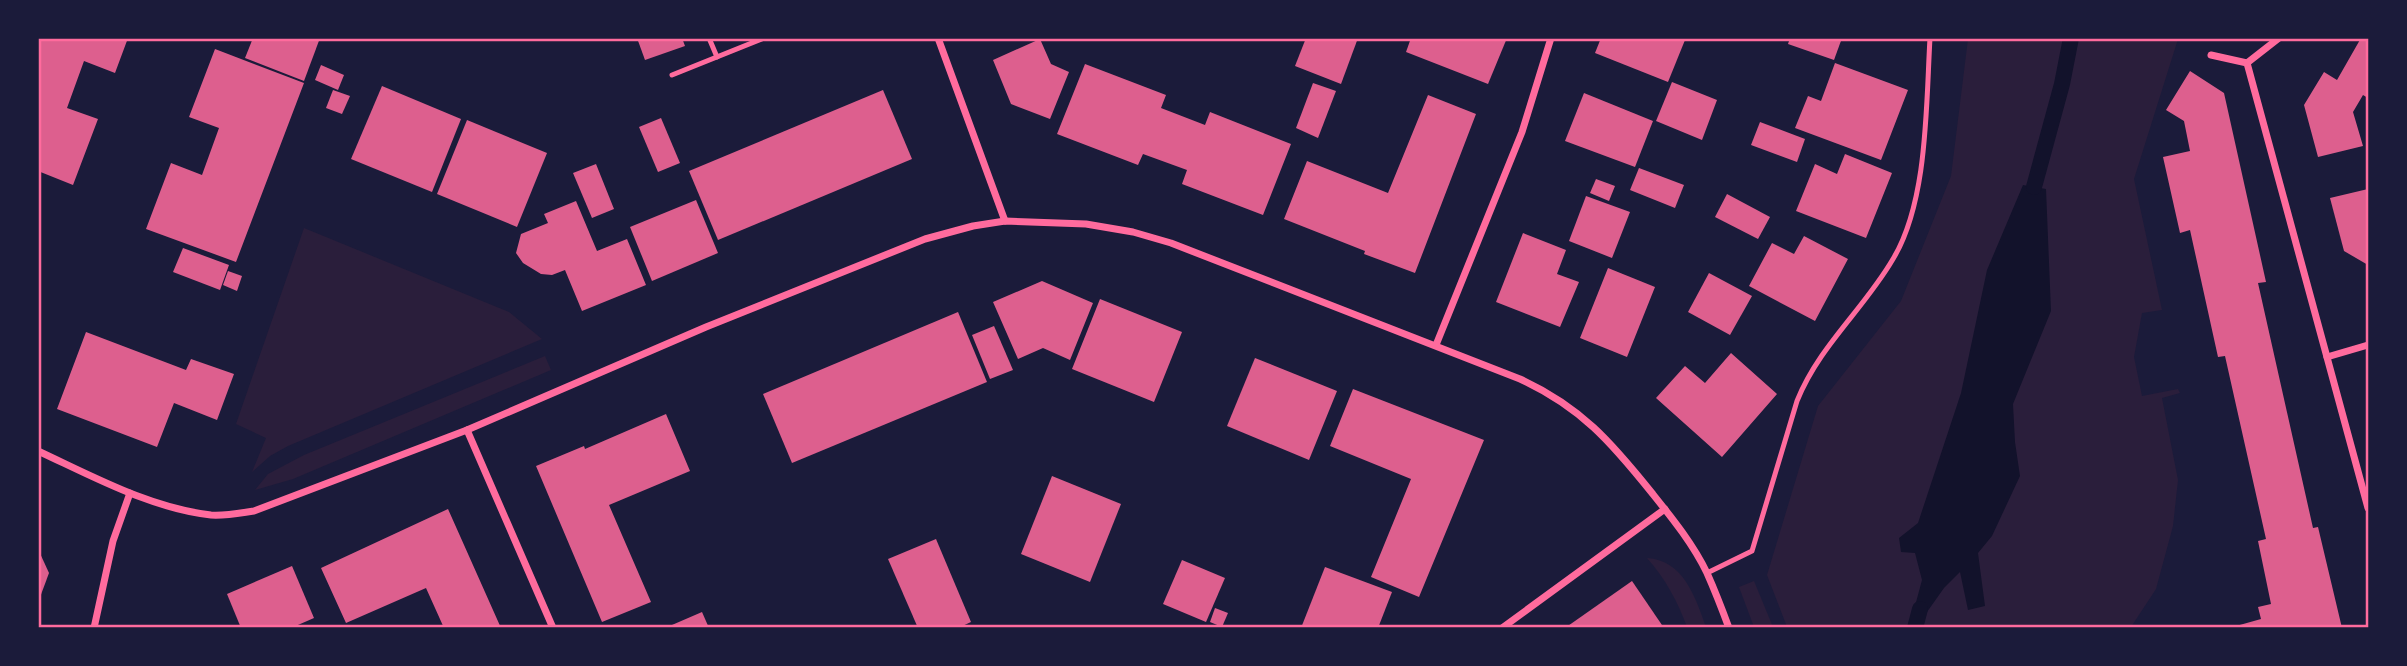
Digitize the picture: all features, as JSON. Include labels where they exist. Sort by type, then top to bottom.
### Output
[{"type":"street","points":[[939,38],[1005,222]]},
{"type":"street","points":[[1436,345],[1522,132],[1551,38]]},
{"type":"street","points":[[2211,55],[2247,62],[2279,38]]},
{"type":"street","points":[[2247,62],[2368,508]]},
{"type":"street","points":[[38,451],[130,493],[183,509],[212,515],[254,511],[467,430],[706,327],[925,239],[973,226],[1005,222],[1057,222],[1133,232],[1195,251],[1436,345],[1548,392],[1593,425],[1623,457],[1685,535],[1707,573],[1729,628]]},
{"type":"street","points":[[2327,357],[2368,345]]},
{"type":"street","points":[[467,430],[553,628]]},
{"type":"street","points":[[94,628],[113,541],[130,493]]},
{"type":"street","points":[[1502,628],[1665,509]]},
{"type":"lane","points":[[709,38],[717,57]]},
{"type":"lane","points":[[672,75],[764,38]]},
{"type":"lane","points":[[1707,573],[1752,551],[1805,379],[1831,341],[1881,279],[1902,243],[1922,172],[1930,38]]},
{"type":"shaded area","points":[[1968,39],[2178,39],[2134,179],[2162,310],[2142,313],[2134,357],[2142,396],[2178,389],[2180,393],[2162,398],[2178,480],[2173,526],[2156,589],[2131,627],[1787,627],[1767,575],[1818,406],[1901,301],[1951,176]]},
{"type":"shaded area","points":[[2023,185],[2046,189],[2051,311],[2013,404],[2020,476],[1992,536],[1978,553],[1985,606],[1968,610],[1960,572],[1944,588],[1927,612],[1915,606],[1922,580],[1915,553],[1901,552],[1899,538],[1918,523],[1961,393],[1987,270]]},
{"type":"shaded area","points":[[304,228],[509,312],[542,339],[288,446],[270,456],[252,472],[266,438],[236,424]]},
{"type":"shaded area","points":[[545,356],[551,370],[293,479],[255,490],[268,474],[304,455]]},
{"type":"shaded area","points":[[1647,558],[1660,560],[1679,573],[1693,593],[1706,627],[1687,627],[1670,591]]},
{"type":"shaded area","points":[[1754,581],[1773,627],[1754,627],[1739,587]]},
{"type":"building","points":[[38,38],[128,38],[115,73],[84,61],[67,108],[98,119],[73,185],[38,171]]},
{"type":"building","points":[[253,38],[320,38],[304,81],[245,58]]},
{"type":"building","points":[[637,38],[682,38],[685,46],[645,60]]},
{"type":"building","points":[[1306,38],[1358,38],[1341,84],[1295,66]]},
{"type":"building","points":[[1411,38],[1507,38],[1488,84],[1406,52]]},
{"type":"building","points":[[1601,38],[1685,40],[1668,82],[1595,53]]},
{"type":"building","points":[[1790,38],[1842,38],[1834,60],[1788,44]]},
{"type":"building","points":[[2361,38],[2368,38],[2368,98],[2363,95],[2353,112],[2363,146],[2318,157],[2304,105],[2324,72],[2337,80]]},
{"type":"building","points":[[1040,39],[1051,64],[1069,72],[1050,119],[1011,104],[993,60]]},
{"type":"building","points":[[215,49],[304,83],[236,262],[146,229],[171,163],[202,175],[219,128],[189,117]]},
{"type":"building","points":[[1835,63],[1908,90],[1881,160],[1795,128],[1808,96],[1821,101]]},
{"type":"building","points":[[1085,64],[1166,95],[1161,108],[1205,125],[1210,112],[1291,144],[1263,215],[1182,184],[1187,170],[1143,154],[1138,165],[1057,134]]},
{"type":"building","points":[[321,65],[344,75],[338,90],[315,80]]},
{"type":"building","points":[[2190,71],[2224,93],[2266,282],[2258,283],[2313,528],[2318,527],[2342,628],[2229,628],[2261,619],[2258,607],[2271,604],[2258,541],[2266,539],[2225,356],[2218,357],[2190,230],[2180,233],[2163,157],[2190,151],[2184,121],[2166,110]]},
{"type":"building","points":[[1672,82],[1717,100],[1702,140],[1656,121]]},
{"type":"building","points":[[1313,83],[1336,91],[1318,138],[1296,128]]},
{"type":"building","points":[[382,86],[461,119],[432,192],[351,159]]},
{"type":"building","points":[[333,90],[350,96],[342,114],[326,108]]},
{"type":"building","points":[[883,90],[912,159],[718,240],[689,171]]},
{"type":"building","points":[[1584,93],[1653,121],[1635,167],[1565,141]]},
{"type":"building","points":[[1428,95],[1476,114],[1415,273],[1284,219],[1307,161],[1388,193]]},
{"type":"building","points":[[661,118],[680,163],[658,172],[639,127]]},
{"type":"building","points":[[467,120],[547,153],[517,227],[437,194]]},
{"type":"building","points":[[1760,122],[1805,139],[1797,162],[1751,145]]},
{"type":"building","points":[[1845,154],[1892,173],[1866,238],[1796,211],[1815,164],[1837,174]]},
{"type":"building","points":[[596,164],[614,209],[592,218],[573,173]]},
{"type":"building","points":[[1639,168],[1684,185],[1675,208],[1630,190]]},
{"type":"building","points":[[1596,179],[1615,186],[1609,201],[1590,193]]},
{"type":"building","points":[[2368,189],[2368,265],[2344,251],[2330,198]]},
{"type":"building","points":[[1727,194],[1770,217],[1758,239],[1715,217]]},
{"type":"building","points":[[1586,196],[1630,212],[1612,258],[1569,241]]},
{"type":"building","points":[[696,200],[718,253],[652,281],[630,227]]},
{"type":"building","points":[[576,201],[597,251],[627,239],[646,285],[582,311],[565,270],[552,275],[541,274],[523,263],[516,253],[521,234],[548,223],[544,214]]},
{"type":"building","points":[[1523,233],[1566,250],[1557,274],[1579,282],[1560,327],[1496,302]]},
{"type":"building","points":[[1804,236],[1848,259],[1815,321],[1749,286],[1772,243],[1794,254]]},
{"type":"building","points":[[183,248],[229,265],[220,290],[173,272]]},
{"type":"building","points":[[1608,268],[1655,287],[1627,357],[1580,338]]},
{"type":"building","points":[[228,271],[242,276],[237,291],[223,285]]},
{"type":"building","points":[[1709,273],[1752,296],[1730,335],[1688,312]]},
{"type":"building","points":[[1042,281],[1093,303],[1070,360],[1043,348],[1018,359],[993,302]]},
{"type":"building","points":[[1100,299],[1182,332],[1154,402],[1072,369]]},
{"type":"building","points":[[958,312],[987,382],[792,463],[763,394]]},
{"type":"building","points":[[994,326],[1013,370],[990,379],[972,335]]},
{"type":"building","points":[[86,332],[186,370],[191,359],[234,374],[217,420],[174,403],[157,447],[57,409]]},
{"type":"building","points":[[1731,353],[1777,394],[1722,457],[1656,398],[1685,366],[1705,383]]},
{"type":"building","points":[[1255,358],[1337,391],[1309,460],[1227,426]]},
{"type":"building","points":[[1353,389],[1484,440],[1419,597],[1371,577],[1411,479],[1330,446]]},
{"type":"building","points":[[666,414],[690,471],[609,505],[651,602],[602,622],[536,466],[584,446],[585,449]]},
{"type":"building","points":[[1052,476],[1121,504],[1090,582],[1021,554]]},
{"type":"building","points":[[448,509],[501,628],[444,628],[426,588],[346,623],[321,568]]},
{"type":"building","points":[[936,539],[971,622],[958,628],[918,628],[888,559]]},
{"type":"building","points":[[38,549],[49,573],[39,600],[38,600]]},
{"type":"building","points":[[1182,560],[1225,578],[1206,622],[1163,604]]},
{"type":"building","points":[[292,566],[314,618],[291,628],[241,628],[227,594]]},
{"type":"building","points":[[1325,567],[1392,592],[1378,628],[1301,628]]},
{"type":"building","points":[[1632,581],[1664,628],[1565,628]]},
{"type":"building","points":[[1215,608],[1228,613],[1222,627],[1210,622]]},
{"type":"building","points":[[702,612],[709,628],[665,628]]},
{"type":"waterway","points":[[2034,187],[2062,84],[2071,38]]},
{"type":"waterway","points":[[1915,628],[1920,609]]}]
